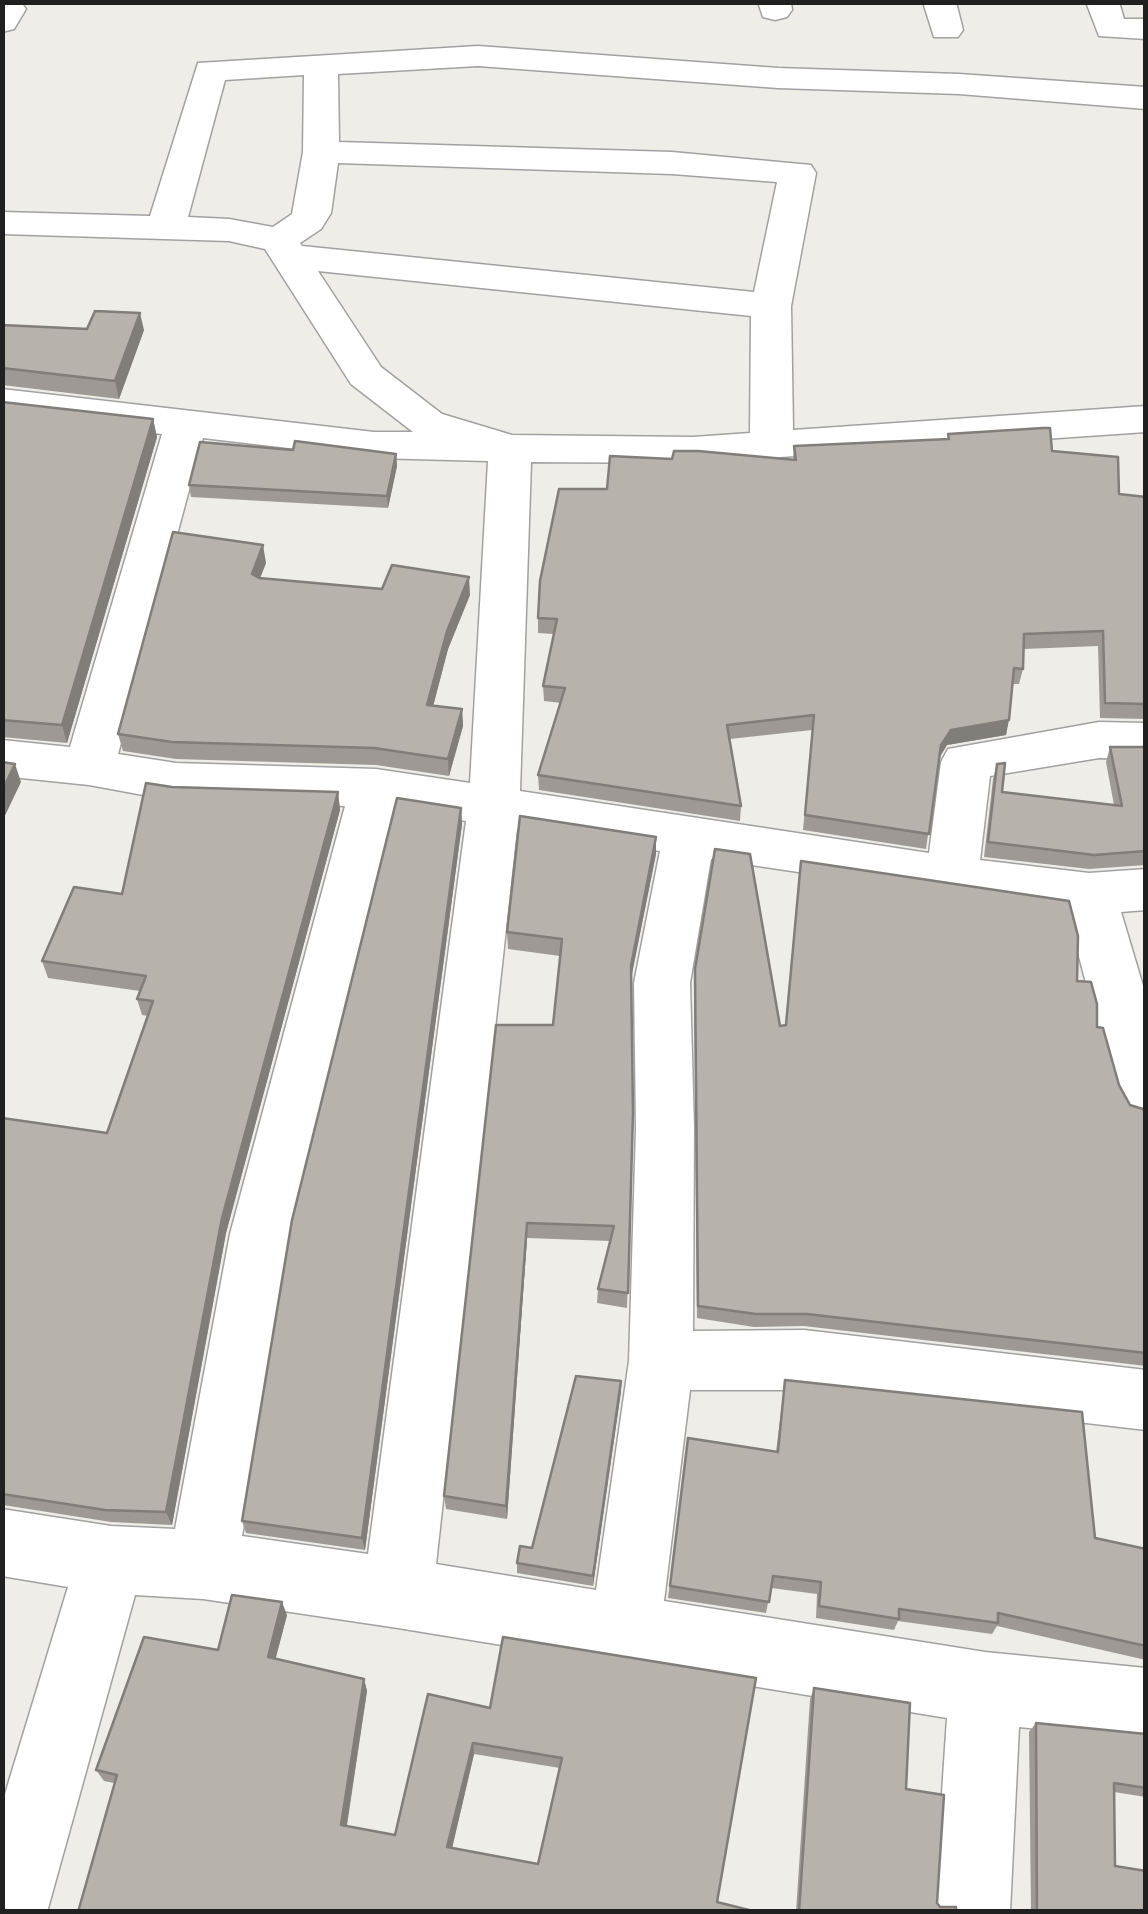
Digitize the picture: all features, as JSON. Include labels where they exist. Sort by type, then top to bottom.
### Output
[{"type":"street","points":[[1102,2],[1111,28],[1146,29]]},
{"type":"street","points":[[166,228],[210,70],[478,56],[778,78],[960,84],[1146,98]]},
{"type":"street","points":[[284,248],[312,214],[320,152],[321,64]]},
{"type":"street","points":[[320,152],[672,164],[798,173],[771,306],[772,444]]},
{"type":"street","points":[[2,223],[229,230],[284,248],[771,306]]},
{"type":"street","points":[[284,248],[366,375],[427,422],[510,448]]},
{"type":"street","points":[[2,402],[374,445],[510,448],[694,450],[1146,419]]},
{"type":"street","points":[[90,767],[186,424]]},
{"type":"street","points":[[398,1593],[494,807],[510,448]]},
{"type":"street","points":[[952,877],[966,762],[1099,740],[1146,741]]},
{"type":"street","points":[[2,758],[90,767],[176,782],[376,788],[952,877],[1089,894],[1146,889]]},
{"type":"street","points":[[203,1564],[261,1234],[376,788]]},
{"type":"street","points":[[626,1628],[660,1361],[665,1128],[662,982],[689,836]]},
{"type":"street","points":[[1089,894],[1146,1098]]},
{"type":"street","points":[[660,1361],[804,1360],[1146,1400]]},
{"type":"street","points":[[2,1542],[111,1560],[203,1564],[626,1628],[985,1688],[1146,1704]]},
{"type":"street","points":[[8,1912],[111,1560]]},
{"type":"street","points":[[972,1912],[985,1688]]},
{"type":"building","points":[[95,311],[140,313],[115,381],[2,368],[2,325],[87,329]]},
{"type":"building","points":[[2,402],[153,419],[62,725],[2,720]]},
{"type":"building","points":[[1050,428],[1052,451],[1118,457],[1119,494],[1146,497],[1146,704],[1105,703],[1103,631],[1024,634],[1023,669],[1014,668],[1009,720],[951,730],[941,745],[929,834],[805,815],[814,715],[727,725],[741,806],[538,775],[565,688],[543,686],[557,619],[538,618],[540,581],[559,489],[607,489],[610,456],[672,459],[674,451],[698,451],[796,460],[794,446],[949,439],[948,434]]},
{"type":"building","points":[[295,441],[396,454],[387,496],[189,485],[200,442],[293,450]]},
{"type":"building","points":[[173,532],[263,545],[252,574],[259,578],[382,589],[392,565],[469,577],[447,631],[427,705],[462,709],[448,759],[374,748],[172,742],[118,734]]},
{"type":"building","points":[[1110,747],[1146,747],[1146,851],[1094,855],[988,842],[997,764],[1005,763],[1002,792],[1122,806]]},
{"type":"building","points":[[2,762],[15,764],[2,791]]},
{"type":"building","points":[[146,783],[338,792],[222,1218],[166,1512],[105,1510],[2,1494],[2,1118],[107,1133],[153,1001],[137,999],[146,976],[42,961],[74,887],[122,894]]},
{"type":"building","points":[[397,798],[461,808],[362,1538],[242,1521],[292,1220]]},
{"type":"building","points":[[520,816],[656,837],[631,966],[633,1112],[628,1293],[598,1289],[614,1226],[527,1223],[506,1506],[444,1496],[496,1025],[553,1025],[562,939],[507,932]]},
{"type":"building","points":[[715,849],[750,854],[780,1026],[786,1025],[801,861],[1069,901],[1078,936],[1077,981],[1091,982],[1097,1004],[1097,1027],[1103,1028],[1119,1085],[1130,1105],[1146,1110],[1146,1353],[807,1314],[756,1314],[698,1306],[695,969]]},
{"type":"building","points":[[576,1376],[621,1381],[593,1576],[517,1563],[520,1546],[532,1548]]},
{"type":"building","points":[[785,1380],[1082,1412],[1095,1538],[1146,1549],[1146,1646],[998,1613],[998,1623],[899,1609],[899,1619],[819,1606],[821,1582],[773,1576],[769,1602],[670,1586],[688,1438],[778,1452]]},
{"type":"building","points":[[232,1595],[282,1602],[268,1657],[364,1679],[341,1825],[395,1835],[428,1694],[490,1708],[503,1637],[756,1678],[717,1902],[757,1912],[78,1912],[117,1775],[96,1770],[144,1637],[218,1650]],"holes":[[[473,1743],[562,1758],[538,1864],[447,1847]]]},
{"type":"building","points":[[814,1688],[910,1703],[906,1789],[944,1795],[937,1903],[940,1907],[956,1907],[956,1912],[799,1912]]},
{"type":"building","points":[[1036,1723],[1146,1734],[1146,1788],[1114,1783],[1115,1866],[1146,1871],[1146,1912],[1037,1912]]}]
